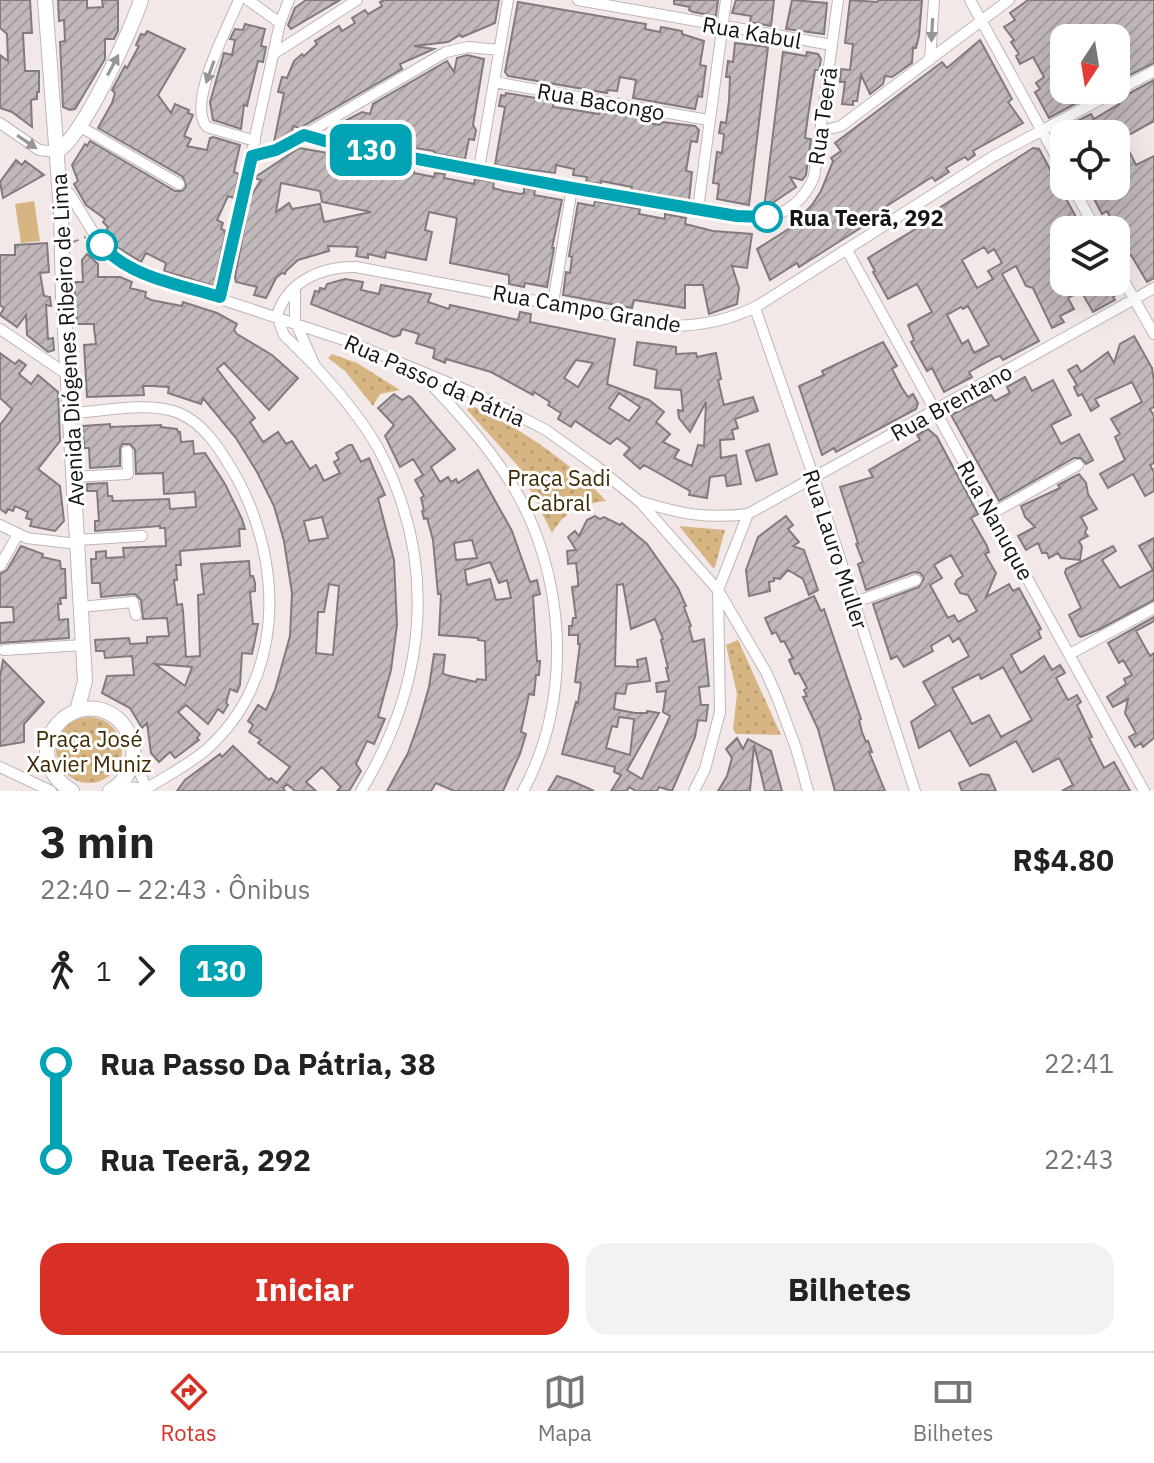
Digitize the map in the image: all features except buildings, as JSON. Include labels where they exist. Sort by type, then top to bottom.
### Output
[{"type":"main road","name":"Avenida Diógenes Ribeiro de Lima","points":[[45,0],[59,186],[85,681],[77,711]]},
{"type":"main road","points":[[56,152],[70,141],[79,126],[126,40],[141,0]]},
{"type":"main road","name":"Avenida Diógenes Ribeiro de Lima","points":[[85,681],[97,710]]},
{"type":"main road","points":[[58,789],[49,765],[48,743],[58,723],[77,711],[97,710],[123,723],[132,740],[134,760],[128,774],[114,789]]},
{"type":"street","points":[[239,0],[205,83],[199,114],[204,125],[212,130],[255,141]]},
{"type":"street","points":[[248,0],[280,23]]},
{"type":"street","points":[[220,297],[280,23],[289,0]]},
{"type":"street","points":[[275,53],[357,0]]},
{"type":"street","points":[[479,169],[508,0]]},
{"type":"street","name":"Rua Kabul","points":[[578,0],[832,45]]},
{"type":"street","points":[[698,209],[726,0]]},
{"type":"street","name":"Rua Teerã","points":[[304,135],[332,143],[698,209],[754,218],[782,213],[808,190],[817,165],[838,0]]},
{"type":"street","points":[[930,60],[934,0]]},
{"type":"street","points":[[970,0],[1050,145]]},
{"type":"street","points":[[822,131],[841,126],[1009,0]]},
{"type":"street","points":[[252,156],[276,150],[304,135],[446,52],[468,47],[499,50]]},
{"type":"street","name":"Rua Campo Grande","points":[[295,287],[326,269],[356,267],[669,326],[709,323],[755,308],[975,168],[1041,129],[1057,124],[1154,71]]},
{"type":"street","name":"Rua Bacongo","points":[[494,82],[708,120]]},
{"type":"street","points":[[0,123],[39,150],[56,152]]},
{"type":"street","points":[[79,126],[179,184]]},
{"type":"street","name":"Rua Passo da Pátria","points":[[59,186],[69,193],[107,251],[121,262],[166,281],[330,335],[465,389],[546,430],[640,502],[718,590],[772,685],[788,723],[808,790]]},
{"type":"street","points":[[553,303],[572,188]]},
{"type":"street","name":"Rua Nanuque","points":[[847,250],[1144,791]]},
{"type":"street","points":[[295,287],[284,299],[277,319],[284,335],[341,395],[377,447],[392,477],[415,558],[418,601],[415,659],[398,720],[382,757],[361,791]]},
{"type":"street","points":[[295,287],[296,324],[315,366]]},
{"type":"street","name":"Rua Brentano","points":[[640,502],[697,517],[748,514],[1154,288]]},
{"type":"street","points":[[1130,293],[1154,334]]},
{"type":"street","name":"Rua Lauro Muller","points":[[755,308],[814,478],[915,791]]},
{"type":"street","points":[[0,329],[68,375]]},
{"type":"street","points":[[309,349],[330,335]]},
{"type":"street","points":[[420,372],[455,410],[511,483],[543,558],[555,616],[557,680],[551,714],[523,791]]},
{"type":"street","points":[[444,381],[455,410]]},
{"type":"street","points":[[455,410],[457,398],[465,389]]},
{"type":"street","points":[[70,413],[151,408],[173,411],[190,419],[208,435],[243,491],[263,546],[270,586],[270,624],[264,657],[248,697],[227,728],[207,750],[147,790],[114,789]]},
{"type":"street","points":[[73,477],[128,474],[127,451]]},
{"type":"street","points":[[993,513],[1078,465]]},
{"type":"street","points":[[694,791],[705,769],[720,712],[718,590],[748,514]]},
{"type":"street","points":[[0,525],[40,541],[77,542],[142,536]]},
{"type":"street","points":[[0,566],[18,534]]},
{"type":"street","points":[[853,603],[916,580]]},
{"type":"street","points":[[80,607],[133,602],[136,615]]},
{"type":"street","points":[[1070,654],[1154,608]]},
{"type":"street","points":[[4,650],[83,645]]},
{"type":"street","points":[[134,760],[147,790]]},
{"type":"street","points":[[0,767],[58,789]]},
{"type":"path","points":[[62,245],[94,235]]},
{"type":"green space","points":[[34,201],[40,241],[21,243],[15,204]]},
{"type":"green space","points":[[332,354],[357,363],[400,390],[380,394],[373,406],[345,371],[328,358]]},
{"type":"green space","name":"Praça Sadi Cabral","points":[[470,405],[543,447],[606,501],[574,510],[562,519],[552,533],[518,466],[467,410]]},
{"type":"green space","points":[[679,526],[725,530],[715,567],[713,568]]},
{"type":"green space","points":[[738,640],[781,735],[736,734],[733,729],[737,694],[726,645]]},
{"type":"green space","name":"Praça José Xavier Muniz","points":[[89,717],[112,727],[122,750],[112,773],[89,783],[66,773],[56,750],[66,727]]},
{"type":"bus line","name":"130","points":[[102,245],[121,262],[139,270],[220,297],[252,156],[276,150],[304,135],[332,143],[572,188],[737,216],[767,217]]},
{"type":"place","name":"Rua Teerã, 292","points":[[767,217]]}]
